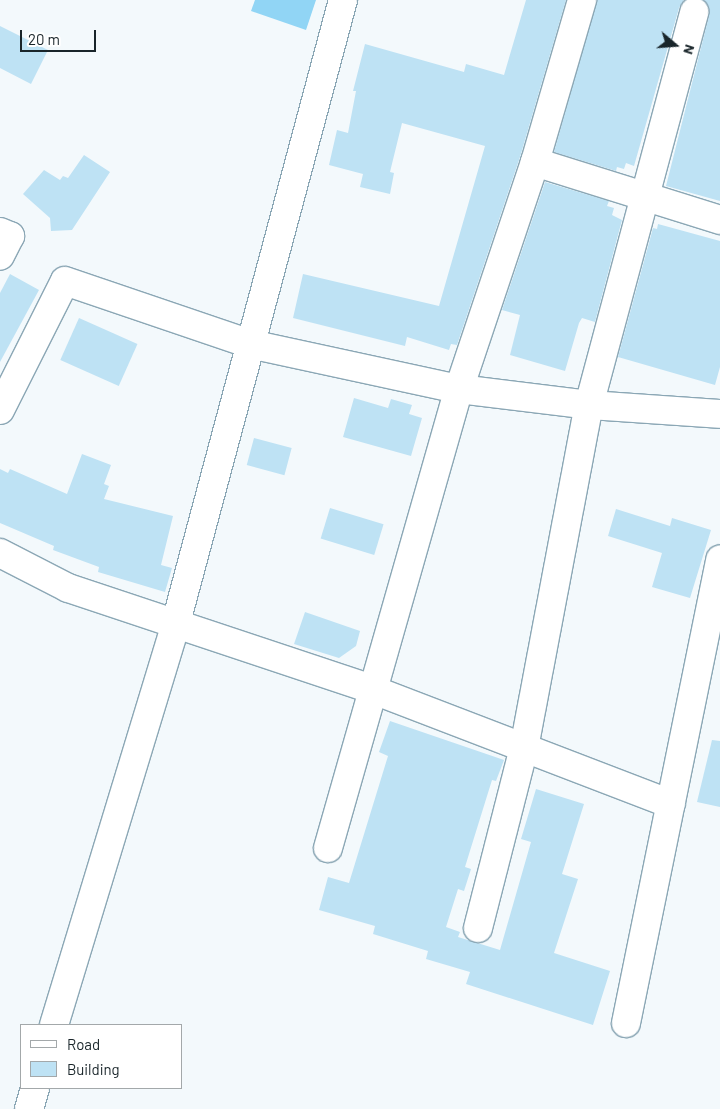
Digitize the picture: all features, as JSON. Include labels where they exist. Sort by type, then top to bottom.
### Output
[{"type":"street","points":[[54,1024],[175,626],[343,0]]},
{"type":"street","points":[[328,848],[371,689],[459,389],[535,162],[582,0]]},
{"type":"street","points":[[478,928],[524,748],[589,405],[643,196],[694,12]]},
{"type":"street","points":[[535,162],[720,220]]},
{"type":"street","points":[[0,232],[10,236],[0,256]]},
{"type":"street","points":[[0,410],[65,281],[250,344],[459,389],[589,405],[720,414]]},
{"type":"street","points":[[0,552],[68,588],[175,626],[371,689],[672,804]]},
{"type":"street","points":[[626,1023],[672,804],[720,559]]},
{"type":"street","points":[[29,1109],[36,1089]]},
{"type":"shaded area","points":[[255,0],[316,0],[306,30],[251,11]]},
{"type":"building","points":[[526,0],[566,0],[520,157],[457,345],[451,344],[449,350],[407,337],[405,346],[293,318],[303,274],[439,306],[485,146],[402,123],[390,172],[394,173],[390,194],[360,187],[363,174],[329,165],[337,130],[348,133],[356,91],[353,91],[365,44],[464,72],[466,64],[504,75]]},
{"type":"building","points":[[597,0],[684,0],[679,8],[634,166],[626,163],[624,169],[617,167],[616,171],[554,152]]},
{"type":"building","points":[[704,0],[720,0],[720,201],[666,186],[709,16],[709,7]]},
{"type":"building","points":[[0,26],[48,50],[31,84],[0,68]]},
{"type":"building","points":[[84,155],[110,172],[72,230],[51,231],[50,218],[23,194],[44,170],[60,180],[63,176],[68,178]]},
{"type":"building","points":[[545,182],[609,201],[607,206],[614,208],[612,215],[622,220],[595,322],[582,318],[565,371],[510,355],[520,315],[502,310]]},
{"type":"building","points":[[658,224],[720,241],[720,367],[715,385],[618,357],[653,228],[657,229]]},
{"type":"building","points":[[10,274],[39,290],[0,362],[0,293]]},
{"type":"building","points":[[79,318],[137,344],[119,386],[60,360]]},
{"type":"building","points":[[354,398],[388,408],[391,399],[412,405],[409,414],[422,418],[411,456],[343,437]]},
{"type":"building","points":[[254,438],[292,448],[284,475],[247,465]]},
{"type":"building","points":[[82,454],[111,465],[104,484],[109,486],[104,499],[173,516],[161,565],[172,568],[165,592],[98,572],[99,567],[53,550],[54,546],[0,523],[0,469],[8,473],[10,469],[67,494]]},
{"type":"building","points":[[330,508],[384,524],[374,555],[321,539]]},
{"type":"building","points":[[616,509],[670,526],[672,518],[711,530],[690,598],[652,587],[662,553],[608,536]]},
{"type":"building","points":[[305,612],[360,631],[356,646],[339,658],[294,644]]},
{"type":"building","points":[[390,721],[504,760],[496,781],[492,780],[465,867],[471,869],[464,891],[458,889],[446,927],[460,932],[458,937],[500,950],[531,842],[521,839],[536,789],[584,804],[562,874],[578,879],[554,953],[610,971],[593,1025],[466,984],[470,972],[426,959],[428,951],[373,934],[375,926],[319,910],[328,877],[349,883],[388,756],[379,752]]},
{"type":"building","points":[[712,740],[720,741],[720,807],[697,802]]}]
